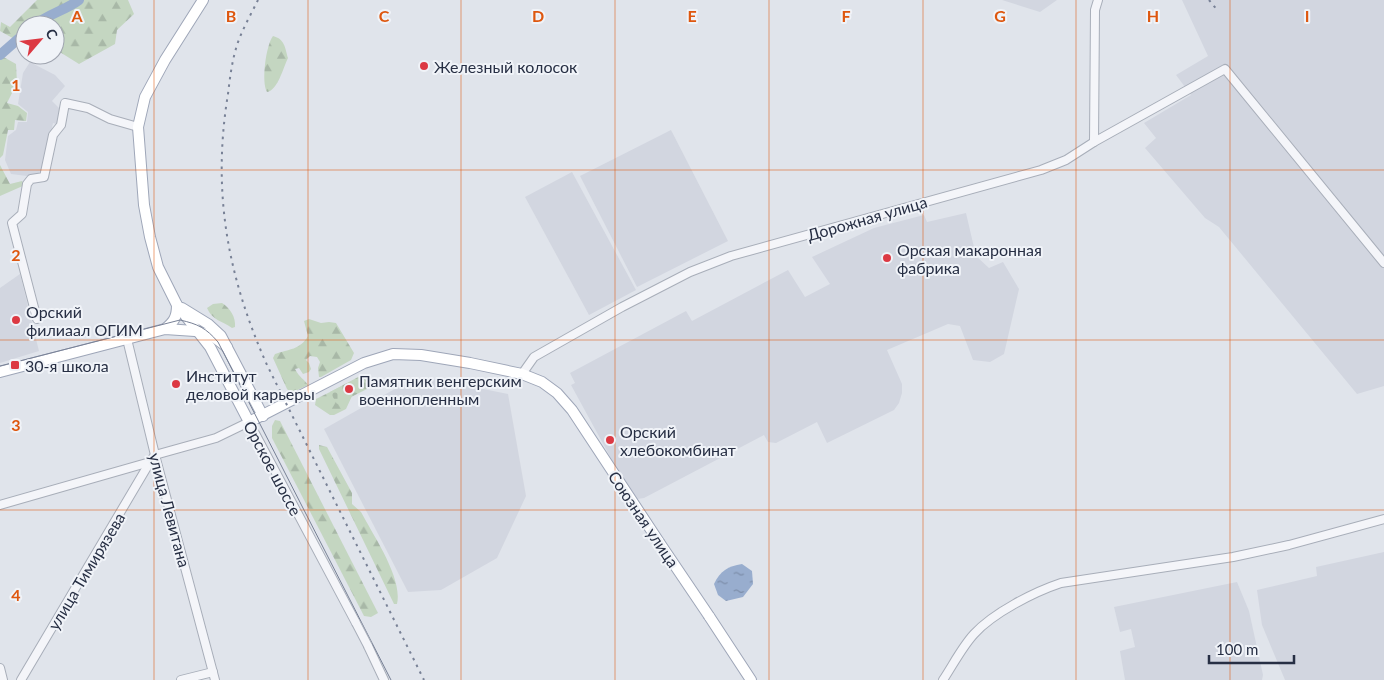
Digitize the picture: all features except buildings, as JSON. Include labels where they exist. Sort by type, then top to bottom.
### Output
[{"type":"main road","name":"Орское шоссе","points":[[203,0],[165,60],[145,97],[138,127],[144,205],[158,267],[177,305],[210,347],[249,422]]},
{"type":"main road","points":[[165,329],[174,321],[177,314],[177,305]]},
{"type":"main road","points":[[177,305],[208,324],[221,336],[263,416]]},
{"type":"main road","points":[[0,372],[165,329],[196,331],[211,335],[227,346]]},
{"type":"main road","name":"Союзная улица","points":[[249,422],[364,363],[393,354],[421,355],[470,363],[522,374],[542,382],[557,393],[572,410],[751,680]]},
{"type":"street","points":[[1094,142],[1095,10],[1098,0]]},
{"type":"street","name":"Дорожная улица","points":[[522,374],[534,357],[622,307],[690,272],[731,256],[1041,170],[1066,160],[1141,114],[1225,69],[1384,263]]},
{"type":"street","points":[[37,319],[12,223],[22,214],[27,184],[32,179],[44,177],[53,135],[61,125],[65,103],[88,108],[110,119],[138,127]]},
{"type":"street","name":"улица Левитана","points":[[127,339],[155,455],[214,676]]},
{"type":"street","points":[[155,455],[216,438],[249,422]]},
{"type":"street","name":"Орское шоссе","points":[[249,422],[356,623],[384,680]]},
{"type":"street","name":"улица Тимирязева","points":[[21,680],[155,455]]},
{"type":"street","points":[[0,505],[150,462]]},
{"type":"street","points":[[943,680],[973,635],[991,619],[1042,589],[1061,583],[1233,557],[1289,545],[1384,519]]},
{"type":"street","points":[[0,668],[3,680]]},
{"type":"street","points":[[181,680],[214,676]]},
{"type":"shaded area","points":[[1002,0],[1057,0],[1040,12]]},
{"type":"shaded area","points":[[1182,0],[1384,0],[1384,386],[1357,394],[1219,227],[1205,218],[1145,148],[1156,138],[1144,123],[1191,95],[1176,75],[1208,56]]},
{"type":"shaded area","points":[[28,65],[36,65],[55,75],[65,86],[52,101],[59,108],[64,109],[60,125],[53,123],[42,172],[27,176],[11,174],[5,160],[8,136],[16,130],[18,122],[27,122],[28,112],[18,104],[23,73]]},
{"type":"shaded area","points":[[671,130],[728,241],[637,287],[580,176]]},
{"type":"shaded area","points":[[572,172],[636,290],[589,315],[525,197]]},
{"type":"shaded area","points":[[966,213],[976,256],[989,268],[1003,262],[1019,289],[1004,354],[990,362],[973,360],[960,326],[948,324],[887,350],[902,384],[899,403],[894,410],[827,443],[817,422],[776,443],[768,442],[764,435],[644,498],[637,499],[624,482],[571,385],[575,383],[570,373],[686,311],[692,321],[788,270],[805,297],[830,284],[812,257],[874,228],[924,215],[927,222]]},
{"type":"shaded area","name":"Орский филиаал ОГИМ","points":[[20,274],[39,351],[0,363],[0,288]]},
{"type":"shaded area","points":[[429,378],[508,394],[526,496],[497,558],[441,590],[408,592],[324,429],[400,386]]},
{"type":"shaded area","points":[[1384,552],[1384,680],[1285,680],[1262,625],[1257,590],[1317,576],[1316,567]]},
{"type":"shaded area","points":[[1237,582],[1249,611],[1263,675],[1262,680],[1125,680],[1120,651],[1135,647],[1131,629],[1120,632],[1114,607]]},
{"type":"green space","points":[[37,0],[128,0],[134,14],[117,30],[115,44],[79,64],[65,55],[65,15],[22,15]]},
{"type":"green space","points":[[1,22],[10,27],[15,22],[15,39],[0,31]]},
{"type":"green space","points":[[273,36],[280,39],[285,47],[288,58],[277,83],[267,92],[264,80],[265,64],[268,47]]},
{"type":"green space","points":[[0,55],[16,65],[17,83],[7,103],[18,106],[27,113],[26,121],[15,120],[14,130],[8,130],[3,155],[0,158]]},
{"type":"green space","points":[[0,165],[10,184],[22,181],[25,185],[0,196]]},
{"type":"green space","points":[[222,303],[232,313],[235,327],[232,328],[214,318],[207,308],[213,304]]},
{"type":"green space","points":[[309,319],[321,323],[336,323],[354,353],[351,360],[321,377],[319,377],[318,368],[320,362],[317,357],[310,356],[306,360],[311,369],[309,372],[303,374],[299,368],[295,369],[308,385],[291,393],[287,389],[273,358],[275,354],[294,348],[305,341],[308,336],[304,321]]},
{"type":"green space","points":[[366,374],[371,378],[372,385],[352,396],[346,409],[330,415],[315,405],[316,399]]},
{"type":"green space","points":[[362,375],[369,388],[337,404],[330,392]]},
{"type":"green space","points":[[275,420],[280,421],[378,613],[371,617],[364,616],[272,438],[272,426]]},
{"type":"green space","points":[[319,445],[327,447],[352,493],[352,504],[361,512],[386,557],[396,582],[397,604],[394,604],[319,449]]},
{"type":"water","points":[[742,564],[752,571],[753,584],[743,597],[726,601],[718,595],[714,584],[725,570]]},
{"type":"waterway","points":[[52,15],[79,0]]},
{"type":"waterway","points":[[0,55],[15,42]]},
{"type":"tram line","points":[[0,366],[180,320],[197,325],[210,333],[218,342],[391,680]]},
{"type":"railway","points":[[258,0],[241,34],[235,51],[223,130],[223,199],[226,232],[233,265],[253,331],[267,365],[424,680]]},
{"type":"railway","points":[[1209,0],[1218,11]]},
{"type":"place","name":"Железный колосок","points":[[424,66]]},
{"type":"place","name":"Орская макаронная фабрика","points":[[887,258]]},
{"type":"place","name":"Орский филиаал ОГИМ","points":[[16,320]]},
{"type":"place","name":"30-я школа","points":[[15,365]]},
{"type":"place","name":"Институт деловой карьеры","points":[[176,384]]},
{"type":"place","name":"Памятник венгерским военнопленным","points":[[349,389]]},
{"type":"place","name":"Орский хлебокомбинат","points":[[610,440]]}]
